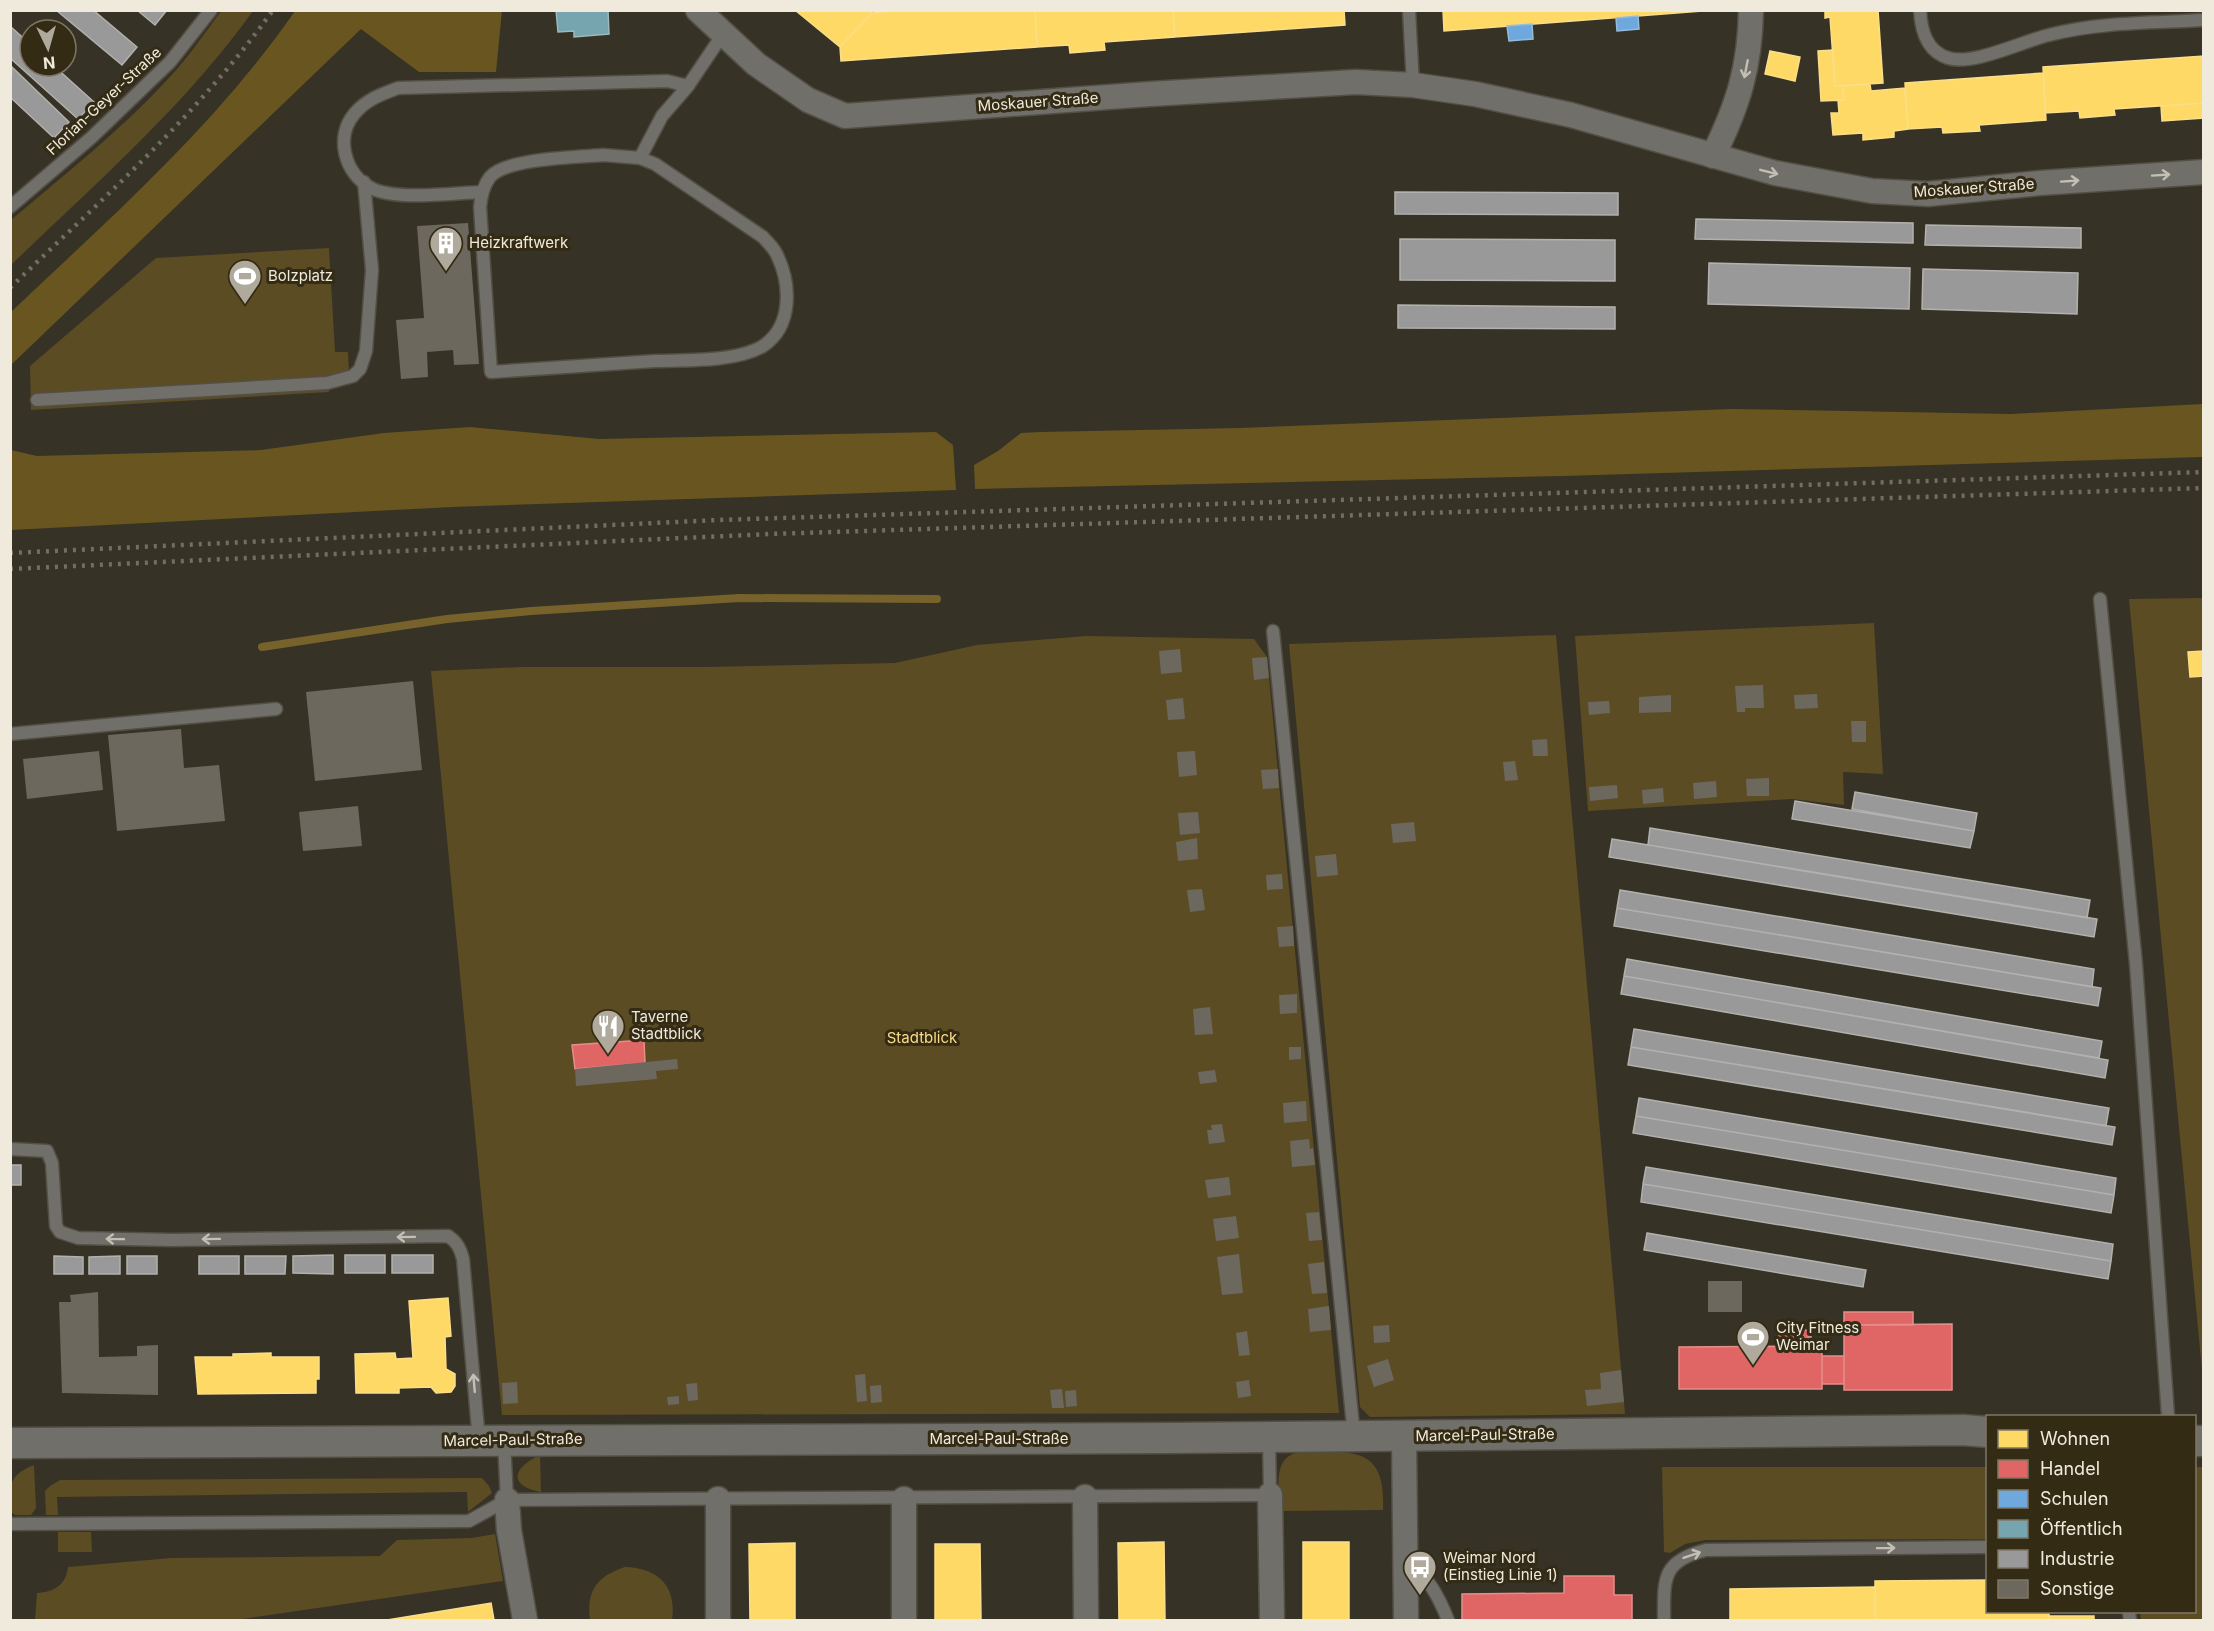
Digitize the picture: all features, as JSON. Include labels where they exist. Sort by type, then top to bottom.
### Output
[{"type":"street","name":"Moskauer Straße","points":[[698,10],[756,64],[808,100],[845,116],[1356,82],[1413,85],[1475,94],[1570,115],[1775,173],[1872,191],[1928,194],[2040,183],[2204,172]]},
{"type":"street","points":[[1713,156],[1738,100],[1746,69],[1751,10]]},
{"type":"street","name":"Marcel-Paul-Straße","points":[[10,1443],[1269,1437],[1952,1430],[1986,1432]]},
{"type":"street","points":[[1404,1435],[1406,1620]]},
{"type":"street","points":[[1270,1495],[1272,1620]]},
{"type":"street","points":[[1085,1497],[1086,1620]]},
{"type":"street","points":[[718,1499],[718,1620]]},
{"type":"street","points":[[904,1499],[904,1620]]},
{"type":"street","points":[[507,1500],[509,1530],[525,1620]]},
{"type":"lane","name":"Florian-Geyer-Straße","points":[[10,207],[92,137],[162,70],[211,10]]},
{"type":"lane","points":[[1409,10],[1413,85]]},
{"type":"lane","points":[[1920,10],[1924,38],[1934,49],[1948,58],[1968,60],[2050,34],[2088,28],[2204,20]]},
{"type":"lane","points":[[640,158],[662,116],[688,86],[723,34]]},
{"type":"lane","points":[[482,192],[394,195],[371,188],[354,174],[344,156],[343,135],[353,114],[374,97],[398,88],[667,81],[688,86]]},
{"type":"lane","points":[[603,155],[640,158],[662,168],[763,237],[777,253],[785,279],[788,302],[780,329],[763,346],[737,355],[491,372],[480,207],[482,192],[491,177],[502,168],[522,163],[603,155]]},
{"type":"lane","points":[[37,399],[329,383],[353,376],[360,369],[366,351],[372,270],[364,182]]},
{"type":"lane","points":[[2100,599],[2136,964],[2168,1415]]},
{"type":"lane","points":[[1273,631],[1354,1436]]},
{"type":"lane","points":[[10,734],[276,709]]},
{"type":"lane","points":[[10,1149],[47,1152],[52,1163],[56,1226],[60,1232],[78,1238],[173,1240],[448,1236],[455,1241],[463,1259],[491,1441],[507,1500]]},
{"type":"lane","points":[[10,1524],[469,1521],[507,1500],[1270,1495],[1269,1437]]},
{"type":"lane","points":[[1664,1620],[1664,1585],[1676,1562],[1689,1554],[1706,1550],[1986,1547]]},
{"type":"lane","points":[[1405,1559],[1426,1577],[1441,1601],[1448,1620]]},
{"type":"green space","points":[[221,11],[253,11],[227,46],[169,112],[11,265],[11,220],[131,117],[182,63]]},
{"type":"green space","points":[[329,248],[335,352],[348,352],[349,373],[328,375],[329,392],[31,410],[30,366],[156,258]]},
{"type":"green space","points":[[2203,598],[2203,1381],[2129,599]]},
{"type":"green space","points":[[1874,623],[1883,774],[1843,772],[1844,805],[1792,799],[1588,811],[1575,636]]},
{"type":"green space","points":[[1556,635],[1625,1414],[1370,1417],[1360,1407],[1289,644]]},
{"type":"green space","name":"Stadtblick","points":[[1086,636],[1254,639],[1267,657],[1339,1413],[502,1415],[431,671],[523,667],[706,667],[895,663],[977,645]]},
{"type":"green space","points":[[1296,1453],[1347,1453],[1371,1462],[1378,1472],[1382,1488],[1383,1510],[1279,1511],[1280,1469],[1288,1456]]},
{"type":"green space","points":[[540,1455],[541,1492],[523,1485],[518,1476],[519,1470],[524,1465]]},
{"type":"green space","points":[[34,1465],[36,1508],[31,1515],[15,1515],[11,1512],[12,1483],[19,1473]]},
{"type":"green space","points":[[1662,1467],[1986,1467],[1986,1539],[1705,1540],[1685,1544],[1670,1553],[1664,1552]]},
{"type":"green space","points":[[2196,1467],[2203,1467],[2203,1620],[2141,1620],[2140,1613],[2196,1613]]},
{"type":"green space","points":[[482,1478],[492,1493],[468,1512],[467,1492],[57,1497],[58,1515],[46,1515],[45,1491],[60,1480]]},
{"type":"green space","points":[[58,1532],[91,1532],[92,1552],[58,1552]]},
{"type":"green space","points":[[495,1534],[503,1581],[236,1620],[35,1620],[37,1593],[54,1589],[62,1583],[68,1567],[171,1558],[380,1556],[397,1540],[472,1538]]},
{"type":"green space","points":[[625,1567],[647,1571],[663,1581],[671,1598],[672,1620],[590,1620],[590,1601],[595,1586],[607,1575]]},
{"type":"shaded area","points":[[295,11],[502,11],[496,72],[419,72],[361,29],[11,365],[11,312],[161,169],[197,131],[264,53]]},
{"type":"shaded area","points":[[2203,404],[2203,457],[1563,476],[975,489],[974,465],[998,451],[1021,433],[1240,428],[1732,409],[2011,414]]},
{"type":"shaded area","points":[[470,427],[599,439],[936,432],[953,445],[956,490],[452,507],[11,530],[11,450],[37,456],[261,450],[384,433]]},
{"type":"building: Wohnen","points":[[795,10],[869,10],[872,13],[840,47]]},
{"type":"building: Wohnen","points":[[904,10],[1035,10],[1037,47],[841,61],[840,47],[872,13]]},
{"type":"building: Wohnen","points":[[1035,10],[1173,10],[1175,37],[1104,42],[1105,50],[1070,53],[1069,45],[1037,47]]},
{"type":"building: Wohnen","points":[[1173,10],[1344,10],[1345,25],[1175,37]]},
{"type":"building: Wohnen","points":[[1443,10],[1702,10],[1702,11],[1444,31]]},
{"type":"building: Wohnen","points":[[1825,10],[1878,10],[1883,83],[1835,86],[1830,17],[1825,18]]},
{"type":"building: Wohnen","points":[[1833,50],[1835,86],[1843,86],[1844,100],[1821,101],[1818,51]]},
{"type":"building: Wohnen","points":[[1770,51],[1800,57],[1795,81],[1765,74]]},
{"type":"building: Wohnen","points":[[2204,56],[2204,103],[2114,109],[2115,115],[2080,118],[2079,111],[2045,113],[2043,67]]},
{"type":"building: Wohnen","points":[[2043,73],[2046,120],[1979,125],[1980,131],[1943,133],[1942,127],[1908,129],[1905,83]]},
{"type":"building: Wohnen","points":[[1870,84],[1871,91],[1905,88],[1908,129],[1894,131],[1894,137],[1863,140],[1863,133],[1833,135],[1831,113],[1839,113],[1838,100],[1844,100],[1843,86]]},
{"type":"building: Wohnen","points":[[2203,103],[2204,118],[2162,121],[2161,106]]},
{"type":"building: Wohnen","points":[[2204,651],[2204,676],[2190,677],[2188,652]]},
{"type":"building: Wohnen","points":[[448,1298],[451,1336],[445,1337],[446,1369],[455,1374],[455,1386],[451,1392],[436,1393],[431,1387],[399,1388],[399,1393],[356,1393],[355,1354],[395,1353],[396,1359],[413,1358],[409,1301]]},
{"type":"building: Wohnen","points":[[271,1353],[271,1357],[319,1357],[319,1379],[316,1379],[316,1393],[198,1394],[195,1357],[233,1357],[233,1354]]},
{"type":"building: Wohnen","points":[[1164,1542],[1165,1620],[1119,1620],[1118,1543]]},
{"type":"building: Wohnen","points":[[1303,1542],[1349,1542],[1349,1620],[1303,1620]]},
{"type":"building: Wohnen","points":[[795,1543],[795,1620],[750,1620],[749,1544]]},
{"type":"building: Wohnen","points":[[935,1544],[980,1544],[981,1620],[935,1620]]},
{"type":"building: Wohnen","points":[[1986,1580],[1986,1613],[2049,1613],[2049,1620],[1875,1620],[1875,1581]]},
{"type":"building: Wohnen","points":[[1875,1587],[1875,1620],[1730,1620],[1730,1589]]},
{"type":"building: Wohnen","points":[[491,1603],[494,1620],[387,1620]]},
{"type":"building: Wohnen","points":[[2049,1616],[2094,1616],[2094,1620],[2049,1620]]},
{"type":"building: Handel","points":[[644,1040],[645,1063],[575,1069],[572,1045]]},
{"type":"building: Handel","points":[[1844,1312],[1913,1312],[1913,1325],[1844,1325]]},
{"type":"building: Handel","points":[[1952,1324],[1952,1390],[1844,1390],[1844,1325]]},
{"type":"building: Handel","points":[[1811,1330],[1808,1347],[1779,1347],[1779,1331]]},
{"type":"building: Handel","points":[[1822,1346],[1822,1389],[1679,1389],[1679,1347]]},
{"type":"building: Handel","points":[[1822,1356],[1844,1356],[1844,1384],[1822,1384]]},
{"type":"building: Handel","points":[[1564,1576],[1614,1576],[1614,1595],[1632,1595],[1632,1620],[1462,1620],[1462,1594],[1564,1593]]},
{"type":"building: Schulen","points":[[1638,16],[1639,29],[1617,31],[1616,18]]},
{"type":"building: Schulen","points":[[1532,24],[1533,39],[1509,41],[1507,26]]},
{"type":"building: Öffentlich","points":[[556,10],[608,10],[609,34],[574,37],[574,31],[558,32]]},
{"type":"building: Industrie","points":[[56,10],[93,10],[137,47],[122,65],[78,28],[78,18],[66,18]]},
{"type":"building: Industrie","points":[[137,10],[167,10],[155,25]]},
{"type":"building: Industrie","points":[[10,26],[18,33],[18,65],[10,58]]},
{"type":"building: Industrie","points":[[12,67],[18,73],[18,78],[23,78],[69,122],[54,138],[10,97]]},
{"type":"building: Industrie","points":[[32,78],[67,78],[94,102],[78,119]]},
{"type":"building: Industrie","points":[[1395,192],[1618,193],[1618,215],[1395,214]]},
{"type":"building: Industrie","points":[[1696,219],[1913,223],[1913,243],[1695,239]]},
{"type":"building: Industrie","points":[[1926,225],[2081,228],[2081,248],[1925,245]]},
{"type":"building: Industrie","points":[[1400,239],[1615,240],[1615,281],[1400,280]]},
{"type":"building: Industrie","points":[[1709,263],[1910,268],[1909,309],[1708,304]]},
{"type":"building: Industrie","points":[[1923,269],[2078,273],[2077,314],[1922,309]]},
{"type":"building: Industrie","points":[[1398,305],[1615,307],[1615,329],[1398,328]]},
{"type":"building: Industrie","points":[[1855,792],[1977,813],[1974,831],[1852,809]]},
{"type":"building: Industrie","points":[[1795,801],[1974,831],[1970,848],[1792,819]]},
{"type":"building: Industrie","points":[[1650,828],[2090,900],[2087,918],[1648,845]]},
{"type":"building: Industrie","points":[[1612,839],[2097,919],[2094,937],[1609,857]]},
{"type":"building: Industrie","points":[[1620,890],[2094,969],[2092,987],[1617,908]]},
{"type":"building: Industrie","points":[[1617,908],[2101,988],[2098,1006],[1614,926]]},
{"type":"building: Industrie","points":[[1627,959],[2102,1041],[2099,1058],[1624,976]]},
{"type":"building: Industrie","points":[[1624,976],[2108,1060],[2105,1078],[1621,994]]},
{"type":"building: Industrie","points":[[1634,1029],[2109,1108],[2106,1126],[1631,1047]]},
{"type":"building: Industrie","points":[[1631,1047],[2115,1127],[2112,1145],[1628,1065]]},
{"type":"building: Industrie","points":[[1639,1098],[2116,1178],[2114,1195],[1636,1116]]},
{"type":"building: Industrie","points":[[1636,1116],[2114,1195],[2111,1213],[1633,1133]]},
{"type":"building: Industrie","points":[[10,1165],[21,1165],[21,1185],[10,1185]]},
{"type":"building: Industrie","points":[[1646,1167],[2113,1244],[2111,1261],[1643,1184]]},
{"type":"building: Industrie","points":[[1643,1184],[2111,1261],[2108,1279],[1641,1202]]},
{"type":"building: Industrie","points":[[1647,1233],[1866,1270],[1863,1287],[1644,1250]]},
{"type":"building: Industrie","points":[[333,1255],[333,1274],[293,1273],[293,1256]]},
{"type":"building: Industrie","points":[[345,1255],[385,1255],[385,1273],[345,1273]]},
{"type":"building: Industrie","points":[[392,1255],[433,1255],[433,1273],[392,1273]]},
{"type":"building: Industrie","points":[[54,1256],[83,1257],[83,1274],[54,1274]]},
{"type":"building: Industrie","points":[[120,1256],[120,1274],[89,1274],[89,1257]]},
{"type":"building: Industrie","points":[[127,1256],[157,1256],[157,1274],[127,1274]]},
{"type":"building: Industrie","points":[[199,1256],[239,1256],[239,1274],[199,1274]]},
{"type":"building: Industrie","points":[[245,1256],[286,1256],[285,1274],[245,1274]]},
{"type":"building: Sonstige","name":"Heizkraftwerk","points":[[468,223],[479,364],[454,365],[453,350],[427,352],[428,377],[401,379],[396,320],[424,318],[417,226]]},
{"type":"building: Sonstige","points":[[1180,649],[1182,672],[1161,674],[1159,651]]},
{"type":"building: Sonstige","points":[[1267,657],[1269,678],[1254,680],[1252,658]]},
{"type":"building: Sonstige","points":[[413,681],[422,770],[315,781],[306,692]]},
{"type":"building: Sonstige","points":[[1763,685],[1764,708],[1745,708],[1745,712],[1737,712],[1735,686]]},
{"type":"building: Sonstige","points":[[1817,694],[1818,708],[1795,709],[1794,695]]},
{"type":"building: Sonstige","points":[[1671,695],[1671,712],[1639,713],[1639,697]]},
{"type":"building: Sonstige","points":[[1183,698],[1185,719],[1168,720],[1166,700]]},
{"type":"building: Sonstige","points":[[1609,701],[1610,713],[1589,715],[1588,702]]},
{"type":"building: Sonstige","points":[[1851,721],[1866,721],[1866,742],[1852,742]]},
{"type":"building: Sonstige","points":[[181,729],[184,768],[219,765],[225,821],[117,831],[108,735]]},
{"type":"building: Sonstige","points":[[1547,739],[1548,756],[1533,756],[1532,740]]},
{"type":"building: Sonstige","points":[[99,751],[103,790],[27,799],[23,759]]},
{"type":"building: Sonstige","points":[[1195,751],[1197,775],[1179,777],[1177,752]]},
{"type":"building: Sonstige","points":[[1515,761],[1518,780],[1505,781],[1503,762]]},
{"type":"building: Sonstige","points":[[1278,769],[1279,788],[1263,789],[1261,770]]},
{"type":"building: Sonstige","points":[[1769,778],[1769,796],[1747,796],[1746,779]]},
{"type":"building: Sonstige","points":[[1716,781],[1717,797],[1694,799],[1693,783]]},
{"type":"building: Sonstige","points":[[1617,785],[1618,798],[1590,801],[1589,787]]},
{"type":"building: Sonstige","points":[[1663,788],[1664,802],[1643,804],[1642,790]]},
{"type":"building: Sonstige","points":[[358,806],[362,846],[303,851],[299,812]]},
{"type":"building: Sonstige","points":[[1198,812],[1200,833],[1180,835],[1178,813]]},
{"type":"building: Sonstige","points":[[1414,822],[1416,841],[1393,843],[1391,824]]},
{"type":"building: Sonstige","points":[[1197,838],[1198,859],[1178,861],[1176,842]]},
{"type":"building: Sonstige","points":[[1336,854],[1338,875],[1317,877],[1315,856]]},
{"type":"building: Sonstige","points":[[1282,874],[1283,889],[1267,890],[1266,875]]},
{"type":"building: Sonstige","points":[[1202,889],[1205,910],[1190,912],[1187,890]]},
{"type":"building: Sonstige","points":[[1293,926],[1294,946],[1279,947],[1277,927]]},
{"type":"building: Sonstige","points":[[1297,994],[1297,1013],[1280,1014],[1279,995]]},
{"type":"building: Sonstige","points":[[1210,1007],[1213,1034],[1195,1035],[1193,1009]]},
{"type":"building: Sonstige","points":[[1289,1047],[1301,1047],[1301,1059],[1289,1060]]},
{"type":"building: Sonstige","points":[[677,1059],[678,1069],[656,1071],[657,1079],[576,1086],[575,1069]]},
{"type":"building: Sonstige","points":[[1215,1070],[1217,1082],[1200,1084],[1198,1072]]},
{"type":"building: Sonstige","points":[[1306,1101],[1307,1121],[1284,1123],[1283,1103]]},
{"type":"building: Sonstige","points":[[1222,1124],[1225,1142],[1209,1144],[1207,1130],[1212,1130],[1211,1125]]},
{"type":"building: Sonstige","points":[[1309,1139],[1310,1149],[1313,1148],[1315,1165],[1292,1167],[1290,1141]]},
{"type":"building: Sonstige","points":[[1229,1177],[1231,1195],[1208,1198],[1205,1180]]},
{"type":"building: Sonstige","points":[[1319,1212],[1322,1240],[1309,1241],[1306,1213]]},
{"type":"building: Sonstige","points":[[1236,1216],[1239,1238],[1216,1241],[1213,1219]]},
{"type":"building: Sonstige","points":[[1239,1254],[1243,1293],[1222,1295],[1217,1257]]},
{"type":"building: Sonstige","points":[[1324,1262],[1327,1293],[1312,1294],[1308,1264]]},
{"type":"building: Sonstige","points":[[1708,1281],[1742,1281],[1742,1312],[1708,1312]]},
{"type":"building: Sonstige","points":[[98,1292],[99,1357],[137,1356],[137,1346],[158,1345],[158,1395],[62,1393],[59,1302],[71,1302],[70,1295]]},
{"type":"building: Sonstige","points":[[1329,1306],[1331,1330],[1310,1332],[1308,1309]]},
{"type":"building: Sonstige","points":[[1389,1325],[1390,1342],[1374,1343],[1373,1326]]},
{"type":"building: Sonstige","points":[[1247,1331],[1250,1355],[1239,1356],[1236,1333]]},
{"type":"building: Sonstige","points":[[1388,1359],[1394,1380],[1374,1387],[1367,1366]]},
{"type":"building: Sonstige","points":[[1621,1370],[1624,1402],[1587,1406],[1585,1390],[1601,1389],[1600,1373]]},
{"type":"building: Sonstige","points":[[865,1374],[867,1401],[857,1402],[855,1375]]},
{"type":"building: Sonstige","points":[[1249,1380],[1251,1396],[1238,1398],[1236,1382]]},
{"type":"building: Sonstige","points":[[517,1382],[518,1403],[503,1404],[502,1383]]},
{"type":"building: Sonstige","points":[[697,1383],[698,1400],[688,1401],[686,1384]]},
{"type":"building: Sonstige","points":[[881,1385],[882,1402],[871,1403],[870,1386]]},
{"type":"building: Sonstige","points":[[1062,1389],[1064,1408],[1052,1408],[1050,1390]]},
{"type":"building: Sonstige","points":[[1076,1390],[1077,1406],[1066,1407],[1065,1391]]},
{"type":"building: Sonstige","points":[[679,1396],[679,1404],[668,1405],[667,1397]]},
{"type":"waterway","points":[[262,647],[447,619],[531,611],[739,598],[937,599]]},
{"type":"railway","points":[[10,288],[114,189],[181,121],[244,48],[273,10]]},
{"type":"railway","points":[[10,553],[719,520],[2204,472]]},
{"type":"railway","points":[[10,569],[770,534],[2204,488]]},
{"type":"place","name":"Heizkraftwerk","points":[[446,272]]},
{"type":"place","name":"Bolzplatz","points":[[245,305]]},
{"type":"place","name":"Taverne Stadtblick","points":[[608,1055]]},
{"type":"place","name":"City Fitness Weimar","points":[[1753,1366]]},
{"type":"place","name":"Weimar Nord (Einstieg Linie 1)","points":[[1420,1596]]}]
